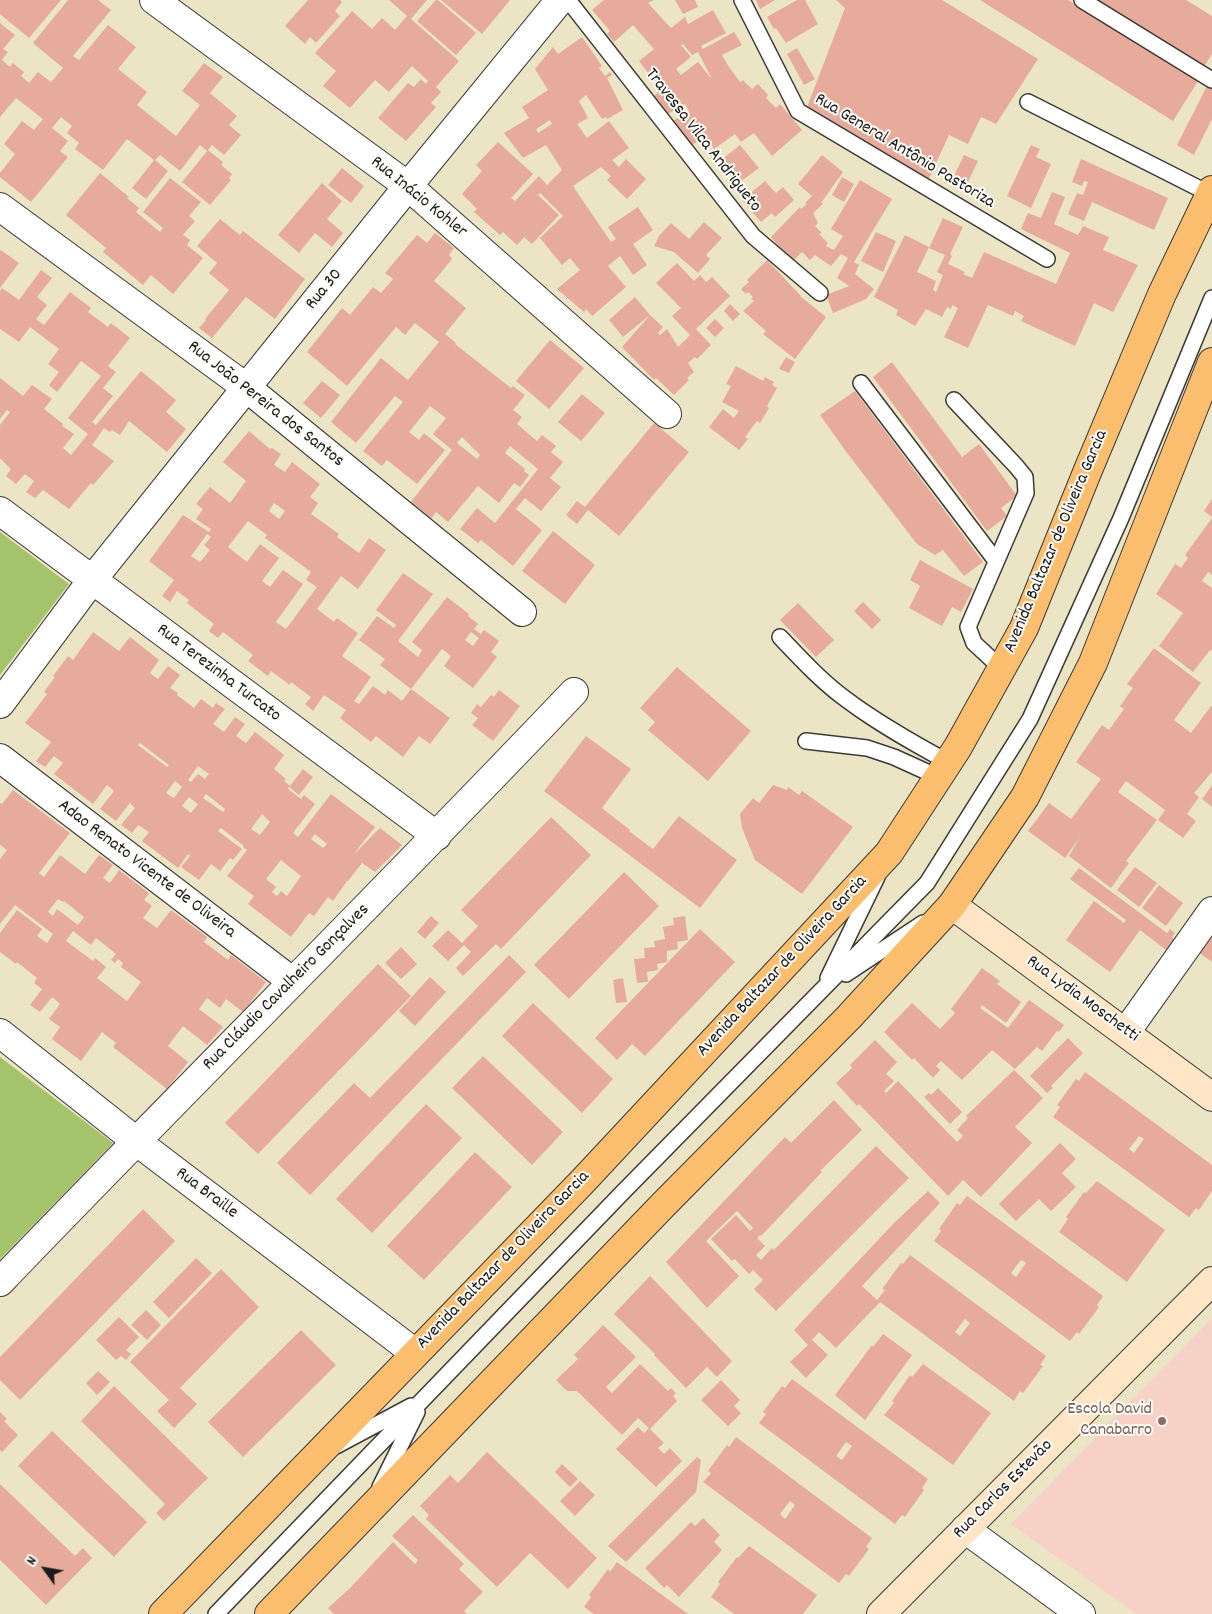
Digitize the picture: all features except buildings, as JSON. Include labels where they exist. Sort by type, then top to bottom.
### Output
[{"type":"main road","name":"Avenida Baltazar de Oliveira Garcia","points":[[163,1614],[590,1174],[889,853],[943,770],[1024,628],[1159,302],[1211,192]]},
{"type":"main road","points":[[269,1614],[664,1204],[849,1017],[952,904],[1025,797],[1093,664],[1212,362]]},
{"type":"street","name":"Rua Inácio Kohler","points":[[154,0],[408,186],[667,414]]},
{"type":"street","name":"Rua 30","points":[[0,704],[92,580],[560,0]]},
{"type":"street","name":"Rua João Pereira dos Santos","points":[[0,207],[247,388],[522,612]]},
{"type":"street","name":"Rua Terezinha Turcato","points":[[0,511],[437,836]]},
{"type":"street","name":"Rua Cláudio Cavalheiro Gonçalves","points":[[0,1282],[136,1141],[437,836],[574,692]]},
{"type":"street","name":"Adao Renato Vicente de Oliveira","points":[[0,758],[292,982]]},
{"type":"street","name":"Rua Lydia Moschetti","points":[[952,904],[1212,1097]]},
{"type":"street","points":[[1126,1032],[1212,911]]},
{"type":"street","name":"Rua Braille","points":[[0,1033],[136,1141],[415,1353]]},
{"type":"street","name":"Rua Carlos Estevão","points":[[881,1614],[1212,1281]]},
{"type":"street","points":[[965,1529],[1081,1614]]},
{"type":"lane","name":"Travessa Vilca Andrigueto","points":[[568,0],[753,236],[820,293]]},
{"type":"lane","name":"Rua General Antônio Pastoriza","points":[[742,0],[798,112],[1047,259]]},
{"type":"lane","points":[[1082,0],[1212,80]]},
{"type":"lane","points":[[1028,102],[1211,192]]},
{"type":"lane","points":[[216,1614],[423,1399],[927,883],[1030,719],[1121,518],[1212,298]]},
{"type":"lane","points":[[861,383],[996,561]]},
{"type":"lane","points":[[954,400],[1025,478],[1026,493],[968,627],[974,643],[1002,669]]},
{"type":"lane","points":[[780,637],[820,678],[846,700],[901,736],[943,770]]},
{"type":"lane","points":[[806,741],[867,748],[943,770]]},
{"type":"lane","points":[[822,990],[889,853]]},
{"type":"lane","points":[[822,990],[952,904]]},
{"type":"lane","points":[[368,1511],[423,1399]]},
{"type":"lane","points":[[314,1458],[423,1399]]},
{"type":"shaded area","name":"Escola David Canabarro","points":[[1212,1318],[1212,1614],[1136,1614],[1011,1524]]},
{"type":"green space","points":[[0,532],[69,584],[0,675]]},
{"type":"green space","points":[[0,1057],[113,1143],[0,1259]]},
{"type":"place","name":"Escola David Canabarro","points":[[1162,1421]]}]
